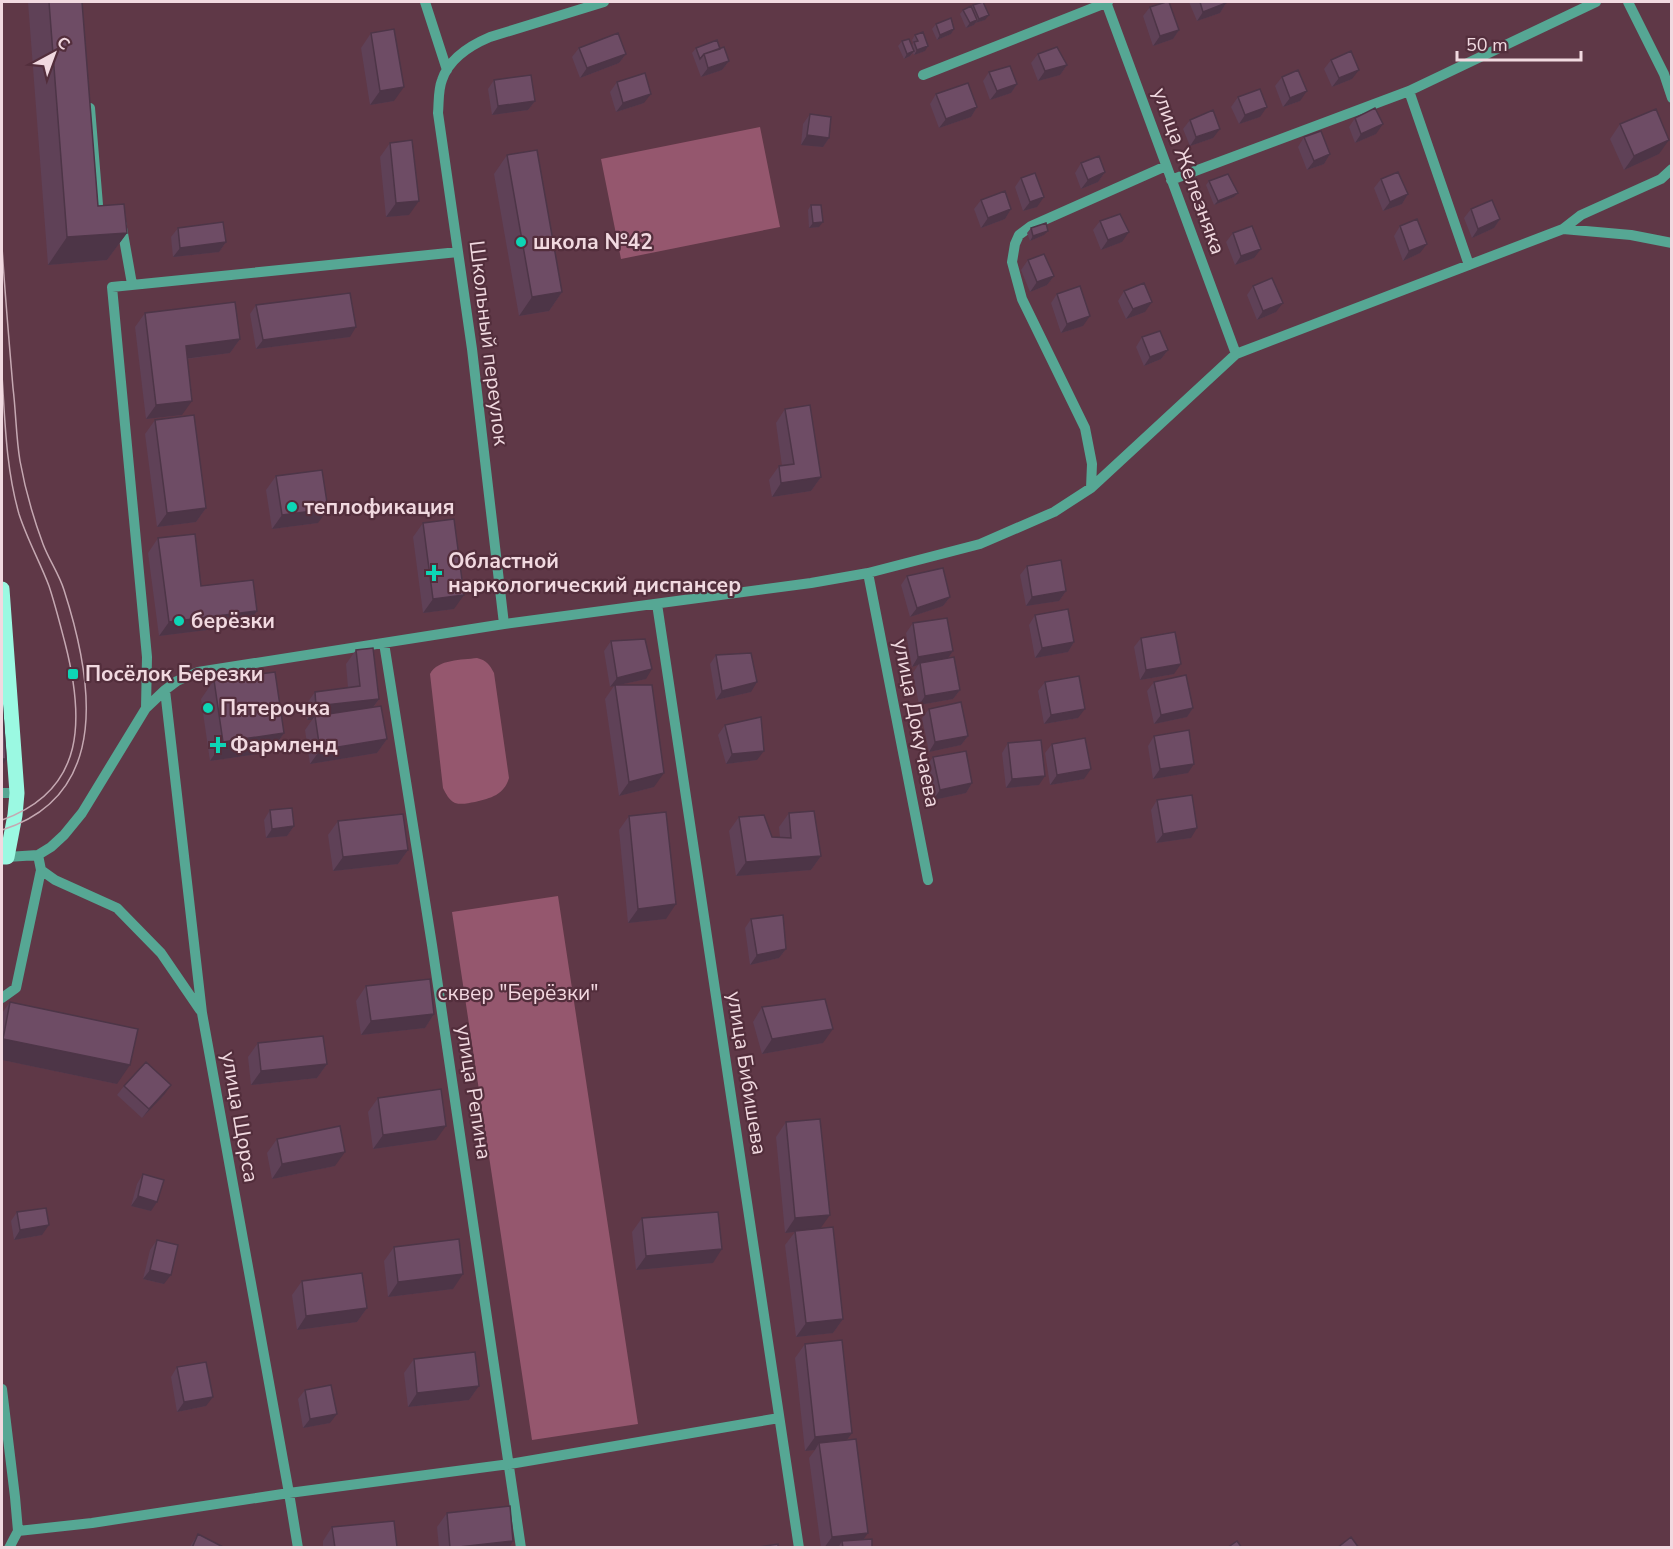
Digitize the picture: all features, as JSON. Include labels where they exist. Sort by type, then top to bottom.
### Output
[{"type":"main road","points":[[2,589],[9,793],[15,815],[4,857]]},
{"type":"street","points":[[425,2],[447,70],[462,54],[490,37],[574,6],[604,2]]},
{"type":"street","points":[[923,75],[1107,2]]},
{"type":"street","name":"улица Железняка","points":[[1107,2],[1236,354]]},
{"type":"street","points":[[1171,180],[1409,91],[1596,2]]},
{"type":"street","points":[[1628,2],[1664,74],[1671,98]]},
{"type":"street","name":"Школьный переулок","points":[[447,70],[441,81],[438,113],[472,350],[504,624]]},
{"type":"street","points":[[1409,91],[1469,265]]},
{"type":"street","points":[[89,97],[99,217],[120,217],[132,284]]},
{"type":"street","points":[[1090,488],[1092,465],[1085,428],[1022,299],[1012,262],[1015,244],[1019,235],[1031,226],[1166,166]]},
{"type":"street","points":[[4,857],[38,855],[64,835],[82,813],[146,708],[177,681],[198,672],[504,624],[811,583],[868,573],[981,544],[1054,512],[1090,488],[1236,354],[1563,229],[1581,215],[1661,179],[1671,169]]},
{"type":"street","points":[[1563,229],[1631,235],[1671,243]]},
{"type":"street","points":[[146,708],[147,657],[112,286],[458,252]]},
{"type":"street","name":"улица Докучаева","points":[[868,573],[928,880]]},
{"type":"street","name":"улица Бибишева","points":[[657,604],[799,1548]]},
{"type":"street","name":"улица Репина","points":[[384,643],[521,1548]]},
{"type":"street","name":"улица Щорса","points":[[165,690],[202,1013],[298,1548]]},
{"type":"street","points":[[2,998],[16,988],[41,870],[38,855]]},
{"type":"street","points":[[41,870],[55,880],[117,909],[161,953],[202,1013]]},
{"type":"street","points":[[2,1389],[18,1532],[9,1548]]},
{"type":"street","points":[[18,1532],[92,1524],[289,1493],[510,1464],[779,1418]]},
{"type":"green space","points":[[760,127],[780,227],[621,259],[601,159]]},
{"type":"green space","points":[[477,658],[487,663],[494,673],[509,778],[504,788],[496,795],[475,802],[458,804],[449,799],[443,788],[430,674],[444,663]]},
{"type":"green space","name":"сквер \"Берёзки\"","points":[[558,896],[638,1424],[532,1440],[452,912]]},
{"type":"building","points":[[49,2],[82,2],[98,206],[124,204],[127,233],[67,237]]},
{"type":"building","points":[[983,2],[989,15],[979,19],[973,5]]},
{"type":"building","points":[[1169,2],[1179,30],[1160,36],[1150,7]]},
{"type":"building","points":[[1200,2],[1226,2],[1226,3],[1203,12]]},
{"type":"building","points":[[971,6],[977,20],[970,23],[963,10]]},
{"type":"building","points":[[951,18],[954,29],[940,35],[936,24]]},
{"type":"building","points":[[394,29],[404,87],[380,91],[371,33]]},
{"type":"building","points":[[923,32],[928,46],[917,50],[914,42],[918,41],[915,35]]},
{"type":"building","points":[[618,33],[626,54],[587,68],[579,48]]},
{"type":"building","points":[[909,39],[914,51],[907,54],[902,41]]},
{"type":"building","points":[[717,40],[720,49],[704,54],[700,59],[696,48]]},
{"type":"building","points":[[724,47],[729,61],[708,68],[704,54]]},
{"type":"building","points":[[1057,47],[1067,65],[1045,71],[1038,54]]},
{"type":"building","points":[[1351,51],[1359,70],[1339,78],[1331,60]]},
{"type":"building","points":[[1010,66],[1017,84],[997,91],[989,72]]},
{"type":"building","points":[[1298,70],[1307,91],[1290,98],[1282,77]]},
{"type":"building","points":[[645,73],[651,94],[623,103],[617,82]]},
{"type":"building","points":[[531,75],[535,101],[498,106],[494,80]]},
{"type":"building","points":[[968,83],[977,107],[946,119],[936,94]]},
{"type":"building","points":[[1260,89],[1267,107],[1245,115],[1238,97]]},
{"type":"building","points":[[1375,108],[1383,124],[1361,134],[1355,118]]},
{"type":"building","points":[[1656,109],[1669,140],[1634,156],[1620,124]]},
{"type":"building","points":[[1213,110],[1220,129],[1196,137],[1190,120]]},
{"type":"building","points":[[810,114],[831,117],[829,138],[807,135]]},
{"type":"building","points":[[1321,131],[1330,154],[1314,161],[1304,137]]},
{"type":"building","points":[[412,140],[419,201],[396,203],[390,143]]},
{"type":"building","points":[[537,150],[562,292],[532,297],[507,155]]},
{"type":"building","points":[[1099,156],[1105,172],[1088,180],[1081,163]]},
{"type":"building","points":[[1398,172],[1408,194],[1390,202],[1381,179]]},
{"type":"building","points":[[1035,173],[1044,197],[1030,202],[1021,178]]},
{"type":"building","points":[[1228,174],[1238,193],[1218,201],[1209,181]]},
{"type":"building","points":[[1005,191],[1011,209],[988,218],[981,200]]},
{"type":"building","points":[[1492,200],[1500,219],[1478,229],[1471,209]]},
{"type":"building","points":[[811,205],[821,205],[823,222],[813,223]]},
{"type":"building","points":[[1120,214],[1129,232],[1108,240],[1100,221]]},
{"type":"building","points":[[1417,219],[1427,244],[1409,251],[1400,226]]},
{"type":"building","points":[[223,222],[226,242],[180,248],[178,228]]},
{"type":"building","points":[[1046,223],[1048,231],[1033,236],[1031,228]]},
{"type":"building","points":[[1252,226],[1261,249],[1241,256],[1233,233]]},
{"type":"building","points":[[1044,254],[1054,276],[1037,282],[1028,260]]},
{"type":"building","points":[[1272,278],[1283,303],[1263,311],[1253,286]]},
{"type":"building","points":[[1144,283],[1152,302],[1133,309],[1124,291]]},
{"type":"building","points":[[1080,286],[1090,316],[1067,324],[1057,294]]},
{"type":"building","points":[[350,293],[356,327],[263,340],[256,305]]},
{"type":"building","points":[[235,302],[240,339],[186,346],[192,401],[156,405],[145,313]]},
{"type":"building","points":[[1160,331],[1168,350],[1150,357],[1142,337]]},
{"type":"building","points":[[810,405],[821,477],[781,483],[779,466],[794,464],[785,409]]},
{"type":"building","points":[[194,415],[206,508],[167,513],[155,420]]},
{"type":"building","points":[[322,470],[328,509],[282,515],[276,476]]},
{"type":"building","points":[[454,519],[464,595],[433,599],[423,523]]},
{"type":"building","points":[[195,534],[201,586],[253,580],[257,611],[169,622],[158,538]]},
{"type":"building","points":[[1061,560],[1066,591],[1032,597],[1027,566]]},
{"type":"building","points":[[943,568],[950,597],[917,608],[907,576]]},
{"type":"building","points":[[1068,609],[1074,642],[1042,648],[1035,615]]},
{"type":"building","points":[[947,618],[953,651],[918,657],[913,623]]},
{"type":"building","points":[[1175,632],[1181,664],[1146,670],[1141,638]]},
{"type":"building","points":[[645,639],[652,669],[617,678],[611,641]]},
{"type":"building","points":[[373,648],[379,699],[316,706],[315,692],[360,686],[356,650]]},
{"type":"building","points":[[751,653],[757,682],[722,691],[716,655]]},
{"type":"building","points":[[954,657],[960,690],[925,696],[920,663]]},
{"type":"building","points":[[275,672],[284,733],[223,742],[214,680]]},
{"type":"building","points":[[1186,675],[1193,708],[1161,715],[1154,682]]},
{"type":"building","points":[[1079,676],[1085,709],[1051,715],[1045,682]]},
{"type":"building","points":[[615,685],[652,685],[664,773],[629,782]]},
{"type":"building","points":[[2,700],[6,759],[2,759]]},
{"type":"building","points":[[961,702],[968,736],[935,742],[929,709]]},
{"type":"building","points":[[381,706],[387,739],[320,750],[315,716]]},
{"type":"building","points":[[761,717],[764,751],[732,754],[725,725]]},
{"type":"building","points":[[1189,730],[1194,764],[1160,769],[1154,736]]},
{"type":"building","points":[[1085,738],[1091,769],[1057,775],[1052,744]]},
{"type":"building","points":[[1041,740],[1045,776],[1012,779],[1008,743]]},
{"type":"building","points":[[966,751],[972,783],[940,790],[933,757]]},
{"type":"building","points":[[1192,795],[1197,828],[1163,834],[1157,800]]},
{"type":"building","points":[[292,808],[294,826],[272,829],[270,810]]},
{"type":"building","points":[[814,811],[821,856],[746,862],[739,817],[764,815],[772,837],[791,838],[789,813]]},
{"type":"building","points":[[666,812],[676,904],[638,909],[629,816]]},
{"type":"building","points":[[403,814],[408,850],[343,857],[338,821]]},
{"type":"building","points":[[783,915],[786,949],[757,955],[751,919]]},
{"type":"building","points":[[430,979],[434,1014],[371,1021],[366,986]]},
{"type":"building","points":[[825,999],[833,1029],[772,1039],[762,1007]]},
{"type":"building","points":[[10,1002],[138,1029],[130,1065],[3,1039]]},
{"type":"building","points":[[323,1036],[327,1064],[261,1071],[258,1043]]},
{"type":"building","points":[[146,1062],[171,1085],[149,1109],[124,1086]]},
{"type":"building","points":[[441,1089],[446,1126],[383,1135],[378,1098]]},
{"type":"building","points":[[820,1119],[830,1215],[795,1218],[786,1122]]},
{"type":"building","points":[[340,1126],[345,1152],[282,1164],[277,1139]]},
{"type":"building","points":[[143,1174],[164,1180],[157,1202],[138,1196]]},
{"type":"building","points":[[46,1208],[49,1225],[20,1230],[17,1212]]},
{"type":"building","points":[[718,1212],[722,1249],[646,1256],[642,1218]]},
{"type":"building","points":[[833,1227],[843,1319],[806,1323],[795,1231]]},
{"type":"building","points":[[459,1239],[463,1274],[398,1282],[394,1247]]},
{"type":"building","points":[[157,1240],[178,1245],[171,1275],[150,1270]]},
{"type":"building","points":[[362,1273],[367,1308],[306,1316],[302,1281]]},
{"type":"building","points":[[842,1340],[852,1433],[815,1437],[805,1344]]},
{"type":"building","points":[[475,1352],[479,1386],[417,1393],[414,1359]]},
{"type":"building","points":[[206,1362],[213,1397],[184,1402],[177,1367]]},
{"type":"building","points":[[331,1385],[337,1414],[310,1419],[305,1390]]},
{"type":"building","points":[[856,1439],[868,1533],[832,1537],[819,1443]]},
{"type":"building","points":[[510,1506],[513,1541],[450,1548],[447,1513]]},
{"type":"building","points":[[394,1521],[397,1547],[335,1548],[332,1527]]},
{"type":"building","points":[[198,1534],[225,1548],[192,1548]]},
{"type":"building","points":[[1351,1537],[1359,1548],[1337,1548]]},
{"type":"building","points":[[872,1539],[872,1548],[843,1548],[842,1541]]},
{"type":"building","points":[[1237,1541],[1242,1548],[1227,1548]]},
{"type":"building","points":[[778,1544],[778,1548],[752,1548]]},
{"type":"tram line","points":[[2,247],[20,461],[36,524],[45,550],[62,584],[74,624],[82,659],[86,695],[85,730],[78,762],[62,790],[38,813],[2,830]]},
{"type":"tram line","points":[[2,375],[11,480],[19,514],[49,586],[65,643],[75,698],[76,724],[72,748],[64,770],[50,790],[30,807],[2,820]]},
{"type":"place","name":"школа №42","points":[[521,242]]},
{"type":"place","name":"теплофикация","points":[[292,507]]},
{"type":"place","name":"Областной наркологический диспансер","points":[[434,573]]},
{"type":"place","name":"берёзки","points":[[179,621]]},
{"type":"place","name":"Посёлок Березки","points":[[73,674]]},
{"type":"place","name":"Пятерочка","points":[[208,708]]},
{"type":"place","name":"Фармленд","points":[[218,745]]}]
